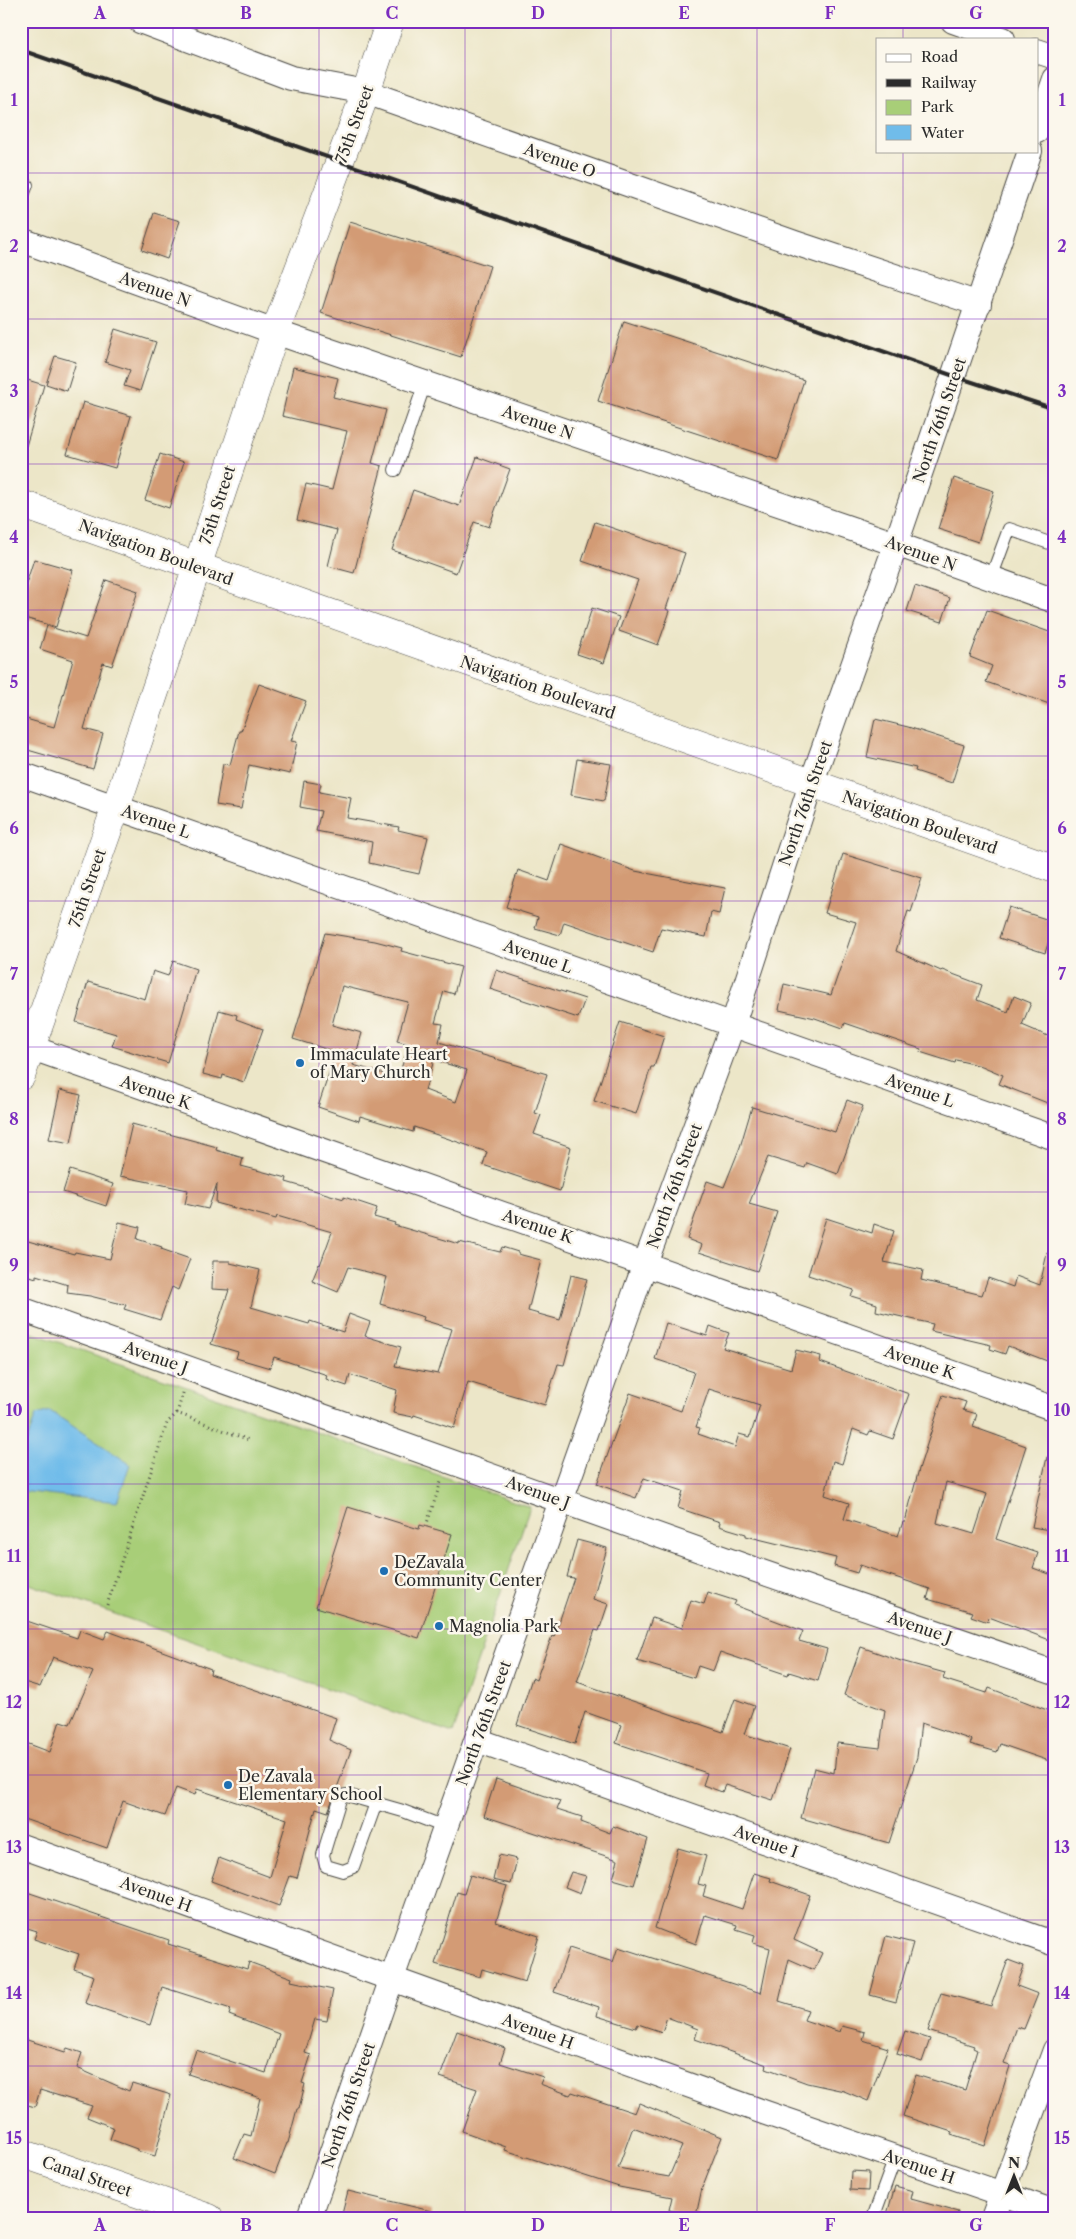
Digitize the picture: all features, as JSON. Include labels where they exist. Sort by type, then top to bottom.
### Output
[{"type":"main road","name":"75th Street","points":[[21,1076],[26,1046],[116,807],[275,332],[366,92],[390,21]]},
{"type":"main road","name":"Navigation Boulevard","points":[[21,504],[1055,869]]},
{"type":"main road","name":"Canal Street","points":[[21,2153],[209,2218]]},
{"type":"street","name":"Avenue O","points":[[140,21],[290,78],[366,92],[795,243],[979,304]]},
{"type":"street","points":[[953,21],[1000,38]]},
{"type":"street","points":[[1038,51],[1055,57]]},
{"type":"street","points":[[1038,128],[1055,79]]},
{"type":"street","name":"North 76th Street","points":[[309,2218],[645,1264],[733,1024],[811,784],[896,544],[1030,152]]},
{"type":"street","name":"Avenue N","points":[[21,240],[275,332],[896,544],[1055,602]]},
{"type":"street","name":"Avenue L","points":[[21,774],[1055,1138]]},
{"type":"street","name":"Avenue K","points":[[26,1046],[1055,1409]]},
{"type":"street","name":"Avenue J","points":[[21,1309],[753,1569],[1055,1673]]},
{"type":"street","name":"Avenue I","points":[[477,1740],[1055,1944]]},
{"type":"street","name":"Avenue H","points":[[21,1846],[895,2158],[1055,2212]]},
{"type":"street","points":[[994,2218],[1055,2050]]},
{"type":"lane","points":[[21,184],[27,185],[21,200]]},
{"type":"lane","points":[[395,470],[425,383]]},
{"type":"lane","points":[[991,578],[1009,529],[1055,546]]},
{"type":"lane","points":[[376,1803],[353,1867],[343,1871],[326,1866],[323,1856],[341,1796],[347,1795],[376,1803],[445,1828]]},
{"type":"lane","points":[[873,2218],[895,2158]]},
{"type":"path","points":[[107,1605],[167,1423],[177,1413],[250,1440]]},
{"type":"path","points":[[426,1526],[448,1460]]},
{"type":"green space","points":[[21,1329],[530,1507],[453,1733],[21,1581]]},
{"type":"water","points":[[50,1411],[130,1464],[117,1502],[21,1491],[21,1457],[36,1415]]},
{"type":"building","points":[[154,213],[180,221],[167,259],[142,250]]},
{"type":"building","points":[[350,222],[490,266],[461,357],[321,313]]},
{"type":"building","points":[[624,321],[804,380],[778,460],[598,401]]},
{"type":"building","points":[[115,329],[156,342],[140,391],[124,386],[130,370],[105,362]]},
{"type":"building","points":[[55,356],[76,362],[67,391],[46,384]]},
{"type":"building","points":[[293,367],[338,378],[333,397],[386,410],[372,463],[382,466],[354,573],[328,566],[337,530],[297,520],[306,484],[332,490],[347,431],[282,416]]},
{"type":"building","points":[[21,378],[44,385],[26,446],[21,446]]},
{"type":"building","points":[[83,402],[131,416],[115,468],[67,454]]},
{"type":"building","points":[[160,454],[184,462],[169,508],[145,500]]},
{"type":"building","points":[[477,457],[510,469],[489,527],[474,522],[456,573],[392,550],[413,490],[459,506]]},
{"type":"building","points":[[954,478],[994,491],[978,542],[938,529]]},
{"type":"building","points":[[595,522],[685,553],[666,609],[670,611],[658,645],[619,631],[638,580],[582,561]]},
{"type":"building","points":[[34,559],[73,570],[56,627],[21,617],[21,600]]},
{"type":"building","points":[[106,580],[138,591],[112,666],[103,663],[84,729],[103,734],[93,769],[21,748],[21,734],[26,719],[54,727],[73,660],[40,649],[47,626],[86,638]]},
{"type":"building","points":[[915,586],[950,598],[942,622],[907,611]]},
{"type":"building","points":[[592,608],[619,617],[604,663],[577,654]]},
{"type":"building","points":[[987,610],[1055,634],[1055,706],[986,682],[992,666],[970,657]]},
{"type":"building","points":[[259,684],[306,701],[291,741],[297,742],[290,774],[249,765],[241,809],[216,805],[223,764],[230,765],[239,731],[241,731]]},
{"type":"building","points":[[875,719],[908,727],[964,745],[952,783],[915,771],[916,768],[867,757]]},
{"type":"building","points":[[577,759],[611,764],[604,801],[571,795]]},
{"type":"building","points":[[304,781],[321,784],[319,792],[351,798],[347,818],[399,827],[398,830],[428,837],[419,874],[369,863],[372,842],[316,831],[321,811],[300,807]]},
{"type":"building","points":[[561,844],[635,871],[725,888],[719,914],[711,912],[706,937],[661,928],[653,952],[564,922],[560,935],[535,928],[538,917],[506,907],[518,870],[549,881]]},
{"type":"building","points":[[843,854],[922,878],[911,912],[908,911],[896,951],[941,971],[982,985],[977,1000],[1008,1012],[1014,996],[1031,1003],[1022,1025],[1055,1039],[1055,1106],[999,1084],[1003,1075],[982,1066],[956,1060],[955,1063],[920,1052],[921,1049],[845,1023],[843,1028],[815,1018],[779,1010],[784,984],[831,995],[856,922],[825,913]]},
{"type":"building","points":[[1009,907],[1055,922],[1045,953],[999,938]]},
{"type":"building","points":[[325,933],[375,941],[402,948],[401,951],[461,967],[454,994],[444,991],[435,1023],[443,1024],[439,1042],[547,1074],[535,1113],[541,1115],[534,1134],[571,1147],[560,1191],[483,1165],[487,1152],[414,1127],[413,1132],[360,1116],[359,1121],[318,1107],[336,1052],[293,1039]],"holes":[[[342,986],[408,1002],[397,1041],[409,1044],[398,1078],[353,1065],[362,1033],[332,1025]],[[434,1060],[467,1070],[456,1102],[425,1090]]]},
{"type":"building","points":[[173,961],[196,969],[168,1063],[112,1046],[116,1034],[76,1022],[88,982],[145,999],[153,971],[168,976]]},
{"type":"building","points":[[496,970],[585,999],[578,1018],[490,989]]},
{"type":"building","points":[[219,1010],[237,1015],[236,1019],[263,1029],[244,1082],[223,1075],[222,1079],[203,1074]]},
{"type":"building","points":[[620,1022],[664,1036],[654,1067],[651,1067],[636,1114],[594,1101]]},
{"type":"building","points":[[60,1090],[81,1095],[71,1143],[49,1139]]},
{"type":"building","points":[[847,1100],[863,1106],[838,1174],[807,1163],[805,1168],[768,1157],[749,1204],[777,1212],[757,1271],[699,1252],[702,1245],[687,1239],[707,1181],[724,1187],[740,1147],[752,1107],[835,1132]]},
{"type":"building","points":[[132,1124],[217,1147],[216,1150],[243,1158],[241,1166],[287,1178],[286,1182],[344,1199],[344,1197],[377,1208],[374,1217],[395,1223],[394,1225],[459,1244],[459,1242],[500,1252],[502,1247],[518,1252],[518,1254],[541,1260],[528,1311],[560,1320],[571,1275],[587,1279],[564,1365],[558,1364],[545,1405],[468,1382],[454,1428],[414,1415],[413,1417],[393,1413],[397,1390],[350,1375],[347,1386],[326,1379],[327,1375],[274,1357],[270,1368],[236,1358],[238,1352],[211,1344],[229,1290],[212,1289],[213,1261],[230,1261],[230,1263],[260,1270],[251,1307],[309,1324],[310,1321],[343,1332],[349,1314],[370,1322],[365,1336],[401,1347],[395,1366],[438,1374],[452,1329],[423,1320],[424,1317],[380,1304],[387,1277],[348,1267],[338,1292],[312,1281],[332,1232],[277,1216],[276,1219],[216,1203],[217,1184],[208,1209],[185,1204],[188,1190],[120,1176]]},
{"type":"building","points":[[70,1170],[113,1184],[106,1206],[63,1192]]},
{"type":"building","points":[[826,1218],[872,1233],[874,1224],[894,1231],[884,1262],[923,1270],[921,1280],[982,1295],[988,1278],[1013,1287],[1016,1276],[1040,1285],[1047,1253],[1055,1253],[1055,1364],[1008,1346],[1005,1354],[990,1349],[991,1345],[931,1331],[933,1324],[876,1311],[877,1304],[851,1296],[854,1290],[808,1275]]},
{"type":"building","points":[[119,1222],[140,1227],[137,1239],[190,1259],[178,1290],[172,1287],[160,1320],[124,1309],[126,1305],[90,1296],[67,1293],[68,1285],[36,1275],[36,1278],[21,1273],[21,1239],[74,1254],[75,1252],[110,1259]]},
{"type":"building","points":[[666,1323],[707,1336],[710,1326],[729,1333],[723,1348],[791,1369],[796,1350],[821,1356],[820,1362],[909,1394],[893,1439],[870,1431],[868,1435],[853,1429],[842,1464],[833,1461],[825,1495],[849,1503],[844,1519],[898,1536],[903,1522],[905,1522],[919,1469],[943,1395],[966,1402],[963,1410],[977,1414],[973,1427],[1026,1446],[996,1539],[1038,1553],[1033,1568],[1055,1576],[1055,1642],[989,1617],[988,1622],[971,1616],[973,1612],[927,1599],[930,1589],[860,1565],[857,1573],[834,1566],[836,1558],[746,1536],[746,1534],[719,1526],[720,1522],[678,1508],[683,1491],[644,1478],[636,1498],[597,1484],[630,1393],[681,1411],[694,1372],[655,1359]],"holes":[[[709,1389],[760,1405],[750,1437],[739,1434],[735,1447],[698,1434],[700,1428],[696,1427]],[[946,1482],[987,1494],[974,1534],[937,1523]]]},
{"type":"building","points":[[1047,1457],[1055,1458],[1055,1531],[1032,1527]]},
{"type":"building","name":"DeZavala Community Center","points":[[348,1507],[419,1529],[420,1525],[452,1534],[419,1638],[316,1607]]},
{"type":"building","points":[[577,1540],[607,1548],[593,1599],[608,1604],[599,1631],[595,1630],[577,1682],[723,1732],[735,1699],[754,1706],[744,1734],[790,1749],[773,1800],[725,1785],[722,1792],[703,1785],[707,1773],[616,1743],[622,1725],[585,1712],[575,1744],[517,1725],[532,1678],[536,1680],[552,1636],[554,1637],[574,1578],[567,1577]]},
{"type":"building","points":[[708,1592],[736,1601],[734,1605],[803,1631],[799,1641],[827,1649],[818,1681],[789,1672],[788,1675],[720,1652],[713,1671],[698,1666],[694,1678],[637,1661],[652,1618],[682,1628],[691,1600],[704,1604]]},
{"type":"building","points":[[21,1619],[77,1638],[80,1630],[104,1639],[108,1631],[211,1669],[210,1674],[336,1718],[329,1740],[351,1750],[328,1812],[316,1808],[297,1878],[290,1876],[279,1906],[211,1881],[219,1858],[270,1877],[287,1819],[197,1789],[195,1795],[176,1788],[165,1816],[123,1801],[107,1848],[21,1818],[21,1741],[50,1752],[60,1721],[70,1724],[93,1672],[53,1657],[40,1687],[21,1681]]},
{"type":"building","points":[[861,1647],[901,1661],[945,1673],[943,1679],[987,1693],[989,1688],[1055,1713],[1055,1763],[1000,1744],[997,1752],[970,1744],[972,1740],[921,1723],[917,1757],[889,1843],[801,1818],[814,1768],[834,1773],[837,1743],[880,1748],[885,1710],[844,1695]]},
{"type":"building","points":[[496,1779],[560,1801],[557,1809],[582,1817],[581,1822],[610,1833],[613,1826],[648,1839],[634,1885],[613,1879],[618,1860],[484,1816]]},
{"type":"building","points":[[678,1848],[706,1856],[698,1884],[706,1886],[703,1896],[742,1909],[754,1873],[771,1878],[770,1881],[810,1895],[794,1940],[822,1953],[814,1970],[789,1959],[779,2001],[808,2010],[804,2020],[840,2032],[842,2026],[865,2032],[863,2040],[888,2048],[868,2101],[844,2091],[807,2083],[766,2068],[767,2065],[695,2039],[698,2029],[667,2017],[662,2032],[638,2024],[636,2028],[597,2016],[599,2007],[554,1992],[569,1948],[613,1962],[618,1947],[761,1993],[770,1948],[753,1943],[755,1935],[736,1929],[737,1925],[705,1915],[696,1944],[655,1928]]},
{"type":"building","points":[[499,1855],[517,1859],[511,1884],[493,1880]]},
{"type":"building","points":[[571,1872],[586,1876],[580,1893],[565,1887]]},
{"type":"building","points":[[470,1875],[507,1886],[496,1922],[539,1936],[525,1982],[482,1969],[480,1977],[435,1964],[457,1892],[464,1894]]},
{"type":"building","points":[[21,1890],[169,1940],[168,1944],[247,1969],[249,1962],[292,1978],[291,1981],[333,1990],[327,2021],[315,2019],[305,2053],[311,2055],[302,2083],[305,2084],[299,2109],[297,2109],[288,2143],[275,2174],[234,2158],[244,2134],[251,2136],[260,2098],[188,2074],[196,2050],[266,2073],[279,2034],[229,2015],[231,2009],[162,1987],[150,2025],[85,2003],[94,1976],[74,1969],[79,1954],[34,1939],[37,1931],[21,1926]]},
{"type":"building","points":[[886,1936],[913,1943],[896,2002],[870,1995]]},
{"type":"building","points":[[1008,1960],[1024,1966],[1017,1986],[1038,1994],[1024,2029],[1017,2027],[1004,2064],[1010,2066],[985,2146],[951,2135],[952,2132],[903,2116],[916,2075],[965,2090],[977,2050],[973,2048],[974,2046],[928,2031],[941,1993],[991,2006]]},
{"type":"building","points":[[457,2031],[505,2048],[500,2063],[543,2077],[540,2084],[570,2095],[572,2092],[635,2113],[639,2103],[722,2137],[702,2188],[696,2216],[669,2210],[672,2197],[619,2187],[505,2150],[506,2147],[462,2131],[477,2089],[440,2077]],"holes":[[[633,2127],[682,2146],[669,2177],[618,2168]]]},
{"type":"building","points":[[905,2031],[930,2039],[922,2062],[897,2054]]},
{"type":"building","points":[[21,2038],[65,2052],[67,2048],[82,2053],[77,2068],[129,2091],[132,2083],[171,2095],[155,2156],[137,2151],[137,2149],[110,2139],[114,2128],[87,2117],[92,2106],[40,2090],[35,2107],[21,2103]]},
{"type":"building","points":[[851,2171],[869,2172],[868,2191],[850,2190]]},
{"type":"building","points":[[895,2186],[913,2191],[911,2199],[958,2212],[957,2218],[886,2218]]},
{"type":"building","points":[[348,2191],[431,2211],[430,2218],[341,2218]]},
{"type":"railway","points":[[21,50],[954,376],[1055,409]]},
{"type":"place","name":"Immaculate Heart of Mary Church","points":[[300,1063]]},
{"type":"place","name":"DeZavala Community Center","points":[[384,1571]]},
{"type":"place","name":"Magnolia Park","points":[[439,1626]]},
{"type":"place","name":"De Zavala Elementary School","points":[[228,1785]]}]
